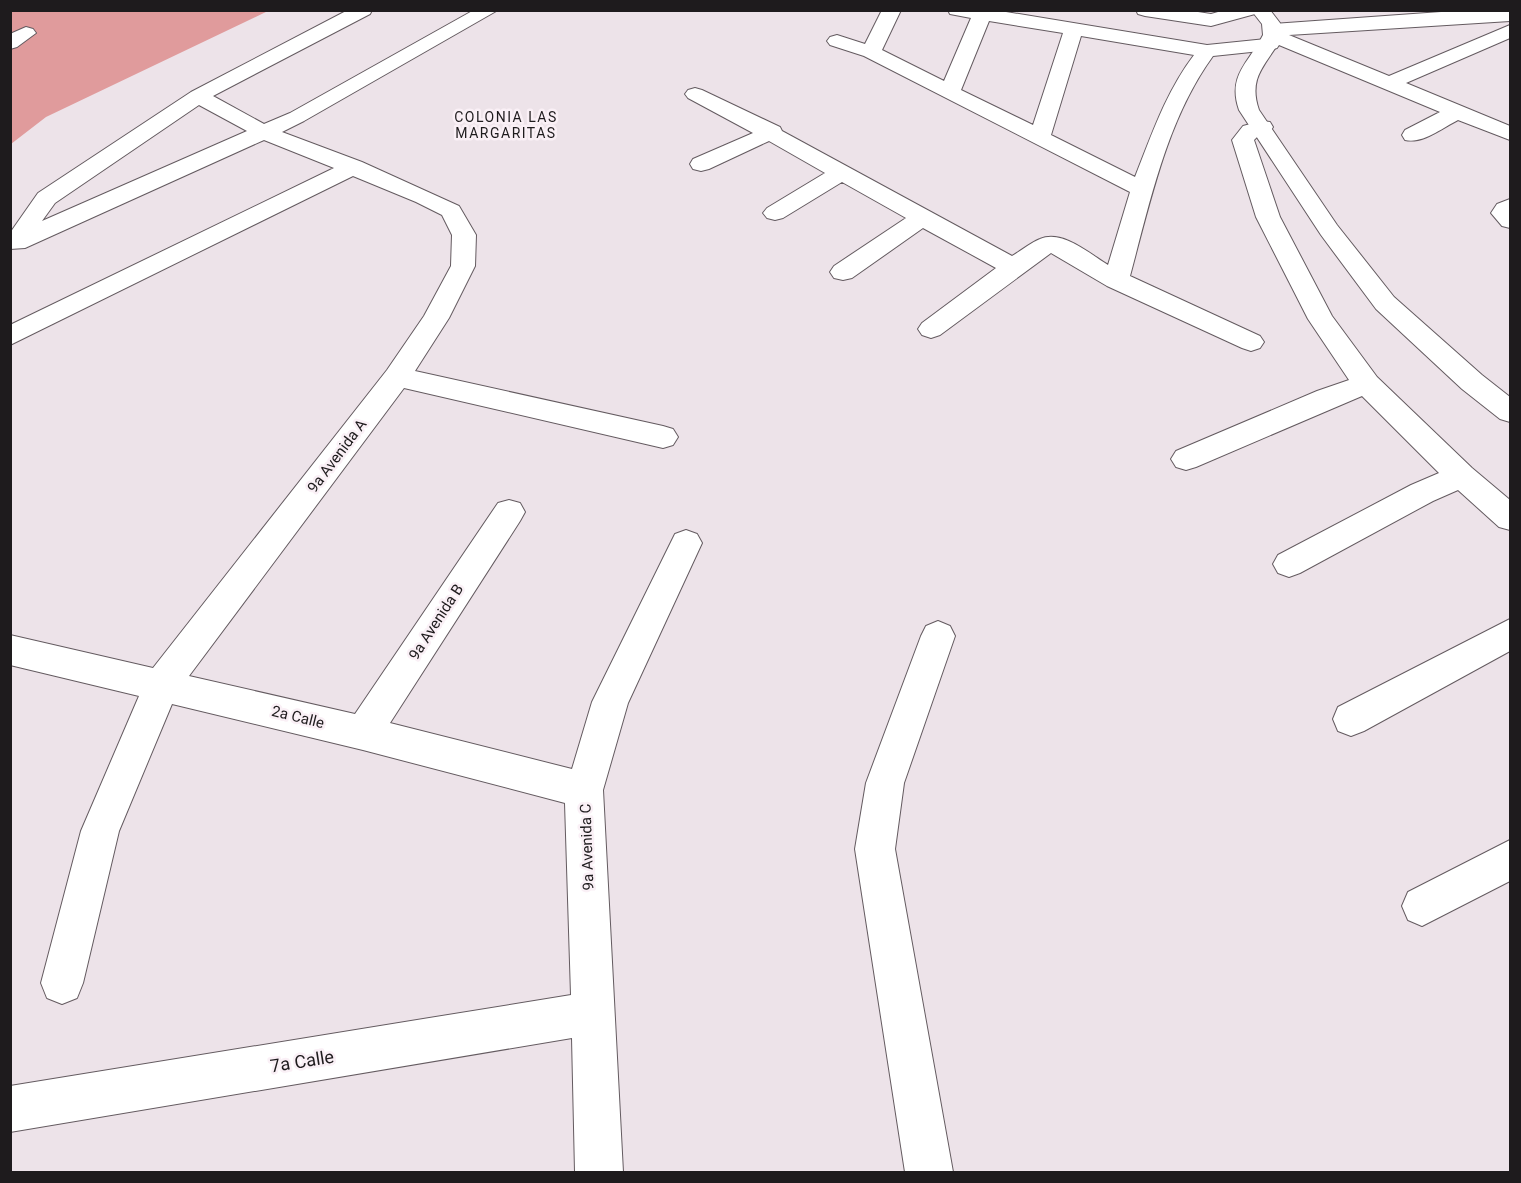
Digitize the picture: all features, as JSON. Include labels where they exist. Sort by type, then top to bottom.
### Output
[{"type":"street","points":[[13,246],[46,198],[198,96],[363,10]]},
{"type":"street","points":[[13,246],[297,117],[489,10]]},
{"type":"street","points":[[871,52],[892,10]]},
{"type":"street","points":[[957,10],[983,12],[1207,51],[1269,30],[1510,15]]},
{"type":"street","points":[[1145,10],[1211,20],[1248,10]]},
{"type":"street","points":[[950,92],[983,12]]},
{"type":"street","points":[[1040,136],[1074,28]]},
{"type":"street","points":[[1269,30],[1510,134]]},
{"type":"street","points":[[1269,30],[1243,89],[1245,101],[1329,230],[1385,303],[1472,382],[1510,412]]},
{"type":"street","points":[[1390,83],[1510,31]]},
{"type":"street","points":[[837,41],[871,52],[1143,189]]},
{"type":"street","points":[[1116,280],[1143,189],[1186,79],[1207,51]]},
{"type":"street","points":[[695,94],[772,132],[920,219],[1012,267]]},
{"type":"street","points":[[198,96],[262,131],[354,168]]},
{"type":"street","points":[[1413,135],[1456,112]]},
{"type":"street","points":[[1479,121],[1500,112]]},
{"type":"street","points":[[1262,127],[1253,128],[1246,133],[1243,140],[1268,217],[1321,319],[1367,384],[1461,476],[1510,518]]},
{"type":"street","points":[[700,164],[772,132]]},
{"type":"street","points":[[10,336],[354,168]]},
{"type":"street","name":"9a Avenida A","points":[[62,983],[100,831],[162,684],[397,378],[436,318],[463,266],[464,234],[451,211],[424,197],[354,168]]},
{"type":"street","points":[[775,213],[841,173]]},
{"type":"street","points":[[1510,206],[1503,213],[1510,221]]},
{"type":"street","points":[[843,272],[920,219]]},
{"type":"street","points":[[931,329],[1012,267],[1048,244],[1054,244],[1116,280],[1251,342]]},
{"type":"street","points":[[397,378],[663,437]]},
{"type":"street","points":[[1186,459],[1327,398],[1367,384]]},
{"type":"street","points":[[1289,564],[1422,493],[1461,476]]},
{"type":"street","name":"9a Avenida B","points":[[363,733],[508,512]]},
{"type":"street","name":"9a Avenida C","points":[[599,1173],[584,790],[610,702],[686,543]]},
{"type":"street","points":[[1351,719],[1510,634]]},
{"type":"street","points":[[929,1173],[875,849],[885,783],[938,636]]},
{"type":"street","name":"2a Calle","points":[[10,650],[363,733],[584,790]]},
{"type":"street","points":[[1422,906],[1510,860]]},
{"type":"street","name":"7a Calle","points":[[10,1109],[594,1012]]},
{"type":"shaded area","points":[[11,11],[268,11],[46,117],[11,144]]},
{"type":"district","name":"COLONIA LAS MARGARITAS","points":[[506,126]]}]
